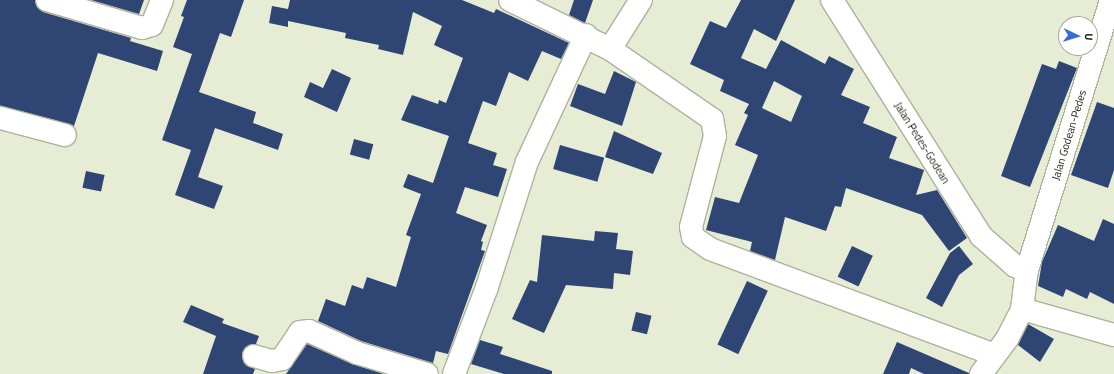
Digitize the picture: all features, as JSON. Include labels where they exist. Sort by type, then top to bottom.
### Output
[{"type":"street","points":[[47,0],[142,28],[152,25],[162,0]]},
{"type":"street","points":[[510,0],[586,35],[610,49],[712,119],[715,136],[691,227],[693,237],[710,249],[995,355]]},
{"type":"street","points":[[610,49],[641,0]]},
{"type":"street","name":"Jalan Pedes-Godean","points":[[832,0],[981,236],[1015,266],[1027,270]]},
{"type":"street","name":"Jalan Godean-Pedes","points":[[981,374],[1007,339],[1022,309],[1027,270],[1111,0]]},
{"type":"street","points":[[454,374],[487,287],[527,162],[586,35]]},
{"type":"street","points":[[0,118],[65,135]]},
{"type":"street","points":[[1022,309],[1114,335]]},
{"type":"street","points":[[254,356],[272,361],[282,359],[300,332],[309,331],[357,353],[427,374]]},
{"type":"building","points":[[0,0],[35,0],[38,8],[43,12],[131,38],[130,41],[163,51],[157,71],[98,53],[74,126],[0,106]]},
{"type":"building","points":[[91,0],[144,0],[139,14]]},
{"type":"building","points":[[187,0],[244,0],[231,37],[220,33],[199,92],[256,112],[253,123],[283,134],[278,150],[215,128],[198,177],[223,186],[214,209],[175,195],[191,150],[162,140],[192,54],[173,47],[184,17],[181,16]]},
{"type":"building","points":[[290,0],[462,0],[494,13],[496,9],[569,43],[561,59],[542,51],[528,81],[509,72],[496,106],[483,101],[468,143],[497,153],[493,165],[507,169],[498,197],[465,187],[456,213],[487,225],[481,241],[483,242],[481,250],[485,251],[448,354],[436,351],[433,363],[361,341],[318,321],[326,299],[345,306],[352,285],[363,289],[367,277],[396,287],[411,237],[406,235],[421,194],[403,187],[408,174],[433,183],[449,136],[401,120],[412,95],[438,104],[439,100],[446,103],[463,58],[434,45],[442,26],[413,12],[403,55],[378,49],[379,45],[345,38],[346,33],[288,21],[288,27],[269,23],[272,6],[288,9]]},
{"type":"building","points":[[574,0],[593,0],[585,23],[569,15]]},
{"type":"building","points":[[741,0],[795,0],[776,41],[754,29],[741,58],[766,69],[781,40],[825,64],[829,56],[854,69],[841,95],[870,107],[863,123],[897,137],[889,158],[924,170],[916,195],[937,190],[967,238],[949,251],[922,215],[846,188],[841,207],[835,206],[826,231],[785,217],[775,260],[750,251],[752,242],[706,230],[715,197],[739,203],[758,155],[735,145],[748,115],[744,113],[749,104],[720,91],[724,80],[690,64],[710,21],[726,28]],"holes":[[[774,81],[802,96],[791,122],[762,108]]]},
{"type":"building","points":[[1059,61],[1077,68],[1030,187],[1001,176],[1042,64],[1056,69]]},
{"type":"building","points":[[332,69],[351,78],[337,112],[304,97],[310,82],[323,88]]},
{"type":"building","points":[[614,71],[636,82],[622,126],[570,106],[578,84],[605,94]]},
{"type":"building","points":[[1097,102],[1114,108],[1114,170],[1108,188],[1071,175]]},
{"type":"building","points":[[614,131],[662,153],[653,174],[605,157]]},
{"type":"building","points":[[354,139],[373,144],[369,160],[350,154]]},
{"type":"building","points":[[560,145],[604,158],[597,182],[553,169]]},
{"type":"building","points":[[86,171],[105,175],[101,192],[82,188]]},
{"type":"building","points":[[1103,219],[1114,224],[1114,304],[1090,292],[1087,299],[1066,289],[1063,297],[1038,286],[1042,262],[1058,225],[1094,241]]},
{"type":"building","points":[[595,231],[618,233],[616,249],[633,251],[630,275],[614,273],[613,289],[566,285],[544,333],[512,319],[530,280],[537,282],[542,235],[594,241]]},
{"type":"building","points":[[852,246],[873,256],[858,287],[838,277]]},
{"type":"building","points":[[959,246],[973,264],[959,275],[942,307],[926,298],[950,253]]},
{"type":"building","points":[[747,281],[768,291],[738,354],[717,344]]},
{"type":"building","points":[[191,305],[224,319],[222,323],[259,336],[256,344],[246,347],[242,353],[245,364],[255,369],[253,374],[203,374],[216,336],[183,322]]},
{"type":"building","points":[[636,312],[652,316],[647,334],[631,330]]},
{"type":"building","points":[[1028,324],[1054,339],[1040,362],[1018,345]]},
{"type":"building","points":[[480,340],[503,347],[500,354],[552,371],[552,374],[504,374],[471,364]]},
{"type":"building","points":[[897,342],[969,374],[924,374],[911,368],[909,374],[883,374]]},
{"type":"building","points":[[307,344],[352,364],[384,374],[286,374]]}]
